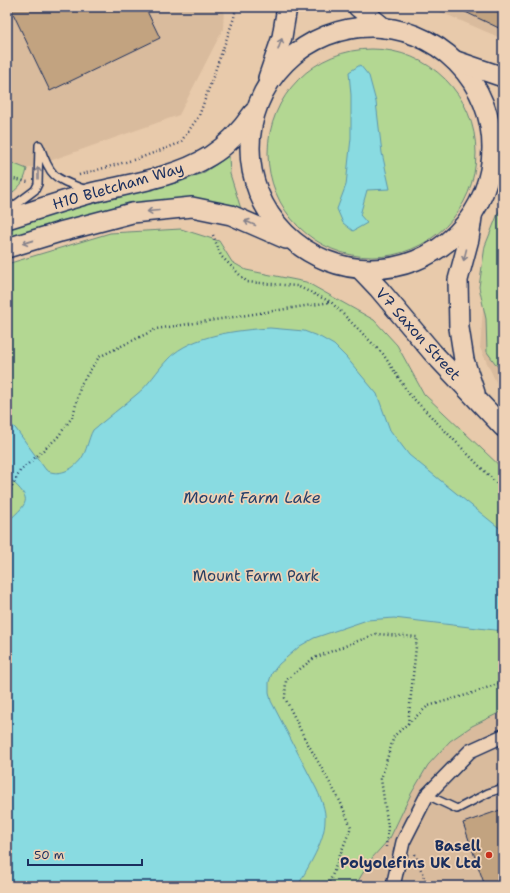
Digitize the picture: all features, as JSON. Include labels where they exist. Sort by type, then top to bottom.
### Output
[{"type":"main road","points":[[259,101],[279,70],[300,50],[326,36],[355,28],[384,28],[411,34],[435,45],[456,61],[474,84],[486,110],[492,138],[492,166],[484,194],[472,217],[455,236],[434,252],[411,263],[386,269],[360,269],[325,261],[295,243],[274,222],[259,196],[251,167],[250,138],[259,101],[282,37],[287,7]]},
{"type":"main road","points":[[358,7],[384,28]]},
{"type":"main road","points":[[456,61],[503,77]]},
{"type":"main road","name":"H10 Bletcham Way","points":[[7,219],[92,193],[176,172],[210,156],[222,147],[244,127],[259,101]]},
{"type":"main road","points":[[484,194],[503,173]]},
{"type":"main road","name":"H10 Bletcham Way","points":[[7,248],[132,213],[192,207],[231,215],[295,243]]},
{"type":"main road","name":"V7 Saxon Street","points":[[472,217],[469,240],[458,280],[459,328],[464,360],[477,398]]},
{"type":"main road","name":"V7 Saxon Street","points":[[360,269],[379,289],[433,353],[503,427]]},
{"type":"street","points":[[393,886],[403,842],[427,795],[470,751],[503,736]]},
{"type":"lane","points":[[7,211],[35,190],[38,184],[39,144],[47,166],[54,175],[92,193]]},
{"type":"lane","points":[[427,795],[457,809],[488,793],[503,788]]},
{"type":"path","points":[[62,180],[140,158],[180,143],[199,116],[234,18],[236,7]]},
{"type":"path","points":[[7,179],[9,178],[38,184]]},
{"type":"path","points":[[213,235],[220,256],[247,282],[297,286],[331,302],[383,354],[409,394],[503,490]]},
{"type":"path","points":[[7,498],[20,471],[57,438],[73,416],[81,384],[99,356],[156,329],[331,302]]},
{"type":"path","points":[[328,886],[351,827],[340,801],[303,735],[285,698],[286,680],[314,658],[376,634],[418,637],[408,724]]},
{"type":"path","points":[[388,826],[381,778],[394,736],[428,706],[470,694],[503,682]]},
{"type":"shaded area","points":[[7,7],[224,7],[223,29],[179,115],[27,169],[7,161]]},
{"type":"shaded area","points":[[429,7],[503,7],[503,39]]},
{"type":"shaded area","points":[[503,222],[503,397],[480,348],[486,272]]},
{"type":"shaded area","points":[[503,711],[503,886],[355,886],[372,858],[390,838],[411,794],[428,765],[450,741],[472,726]]},
{"type":"green space","points":[[372,49],[392,51],[412,57],[438,73],[452,87],[468,113],[474,133],[476,153],[474,173],[468,193],[452,219],[438,233],[412,249],[392,255],[372,257],[352,255],[332,249],[306,233],[292,219],[276,193],[270,173],[268,153],[270,133],[276,113],[292,87],[306,73],[332,57],[352,51]]},
{"type":"green space","points":[[229,156],[230,174],[241,209],[186,202],[149,204],[39,228],[7,239],[7,227],[26,220],[180,182],[203,173]]},
{"type":"green space","points":[[7,161],[27,169],[20,185],[7,197]]},
{"type":"green space","points":[[503,201],[503,374],[487,352],[486,319],[479,287],[485,246]]},
{"type":"green space","name":"Mount Farm Lake","points":[[181,229],[219,241],[232,262],[246,270],[306,282],[374,320],[397,345],[424,394],[503,469],[503,711],[472,726],[450,741],[428,765],[411,794],[390,838],[372,858],[355,886],[7,886],[7,264],[110,233]]},
{"type":"water","points":[[360,65],[369,76],[376,102],[382,153],[390,189],[367,190],[360,215],[367,223],[353,231],[343,223],[337,209],[346,185],[351,138],[351,95],[349,72]]},
{"type":"water","name":"Mount Farm Lake","points":[[270,328],[304,331],[320,337],[334,345],[377,394],[390,430],[409,455],[503,531],[503,631],[394,618],[367,620],[314,638],[300,646],[279,664],[272,673],[269,682],[271,701],[317,790],[325,812],[322,837],[298,886],[7,886],[7,522],[21,509],[25,499],[21,490],[7,476],[7,420],[16,429],[46,470],[55,473],[65,471],[78,463],[81,459],[93,430],[141,391],[169,358],[179,350],[190,344],[216,335],[244,330]]},
{"type":"building","points":[[10,7],[145,7],[160,38],[50,91]]},
{"type":"building","points":[[455,7],[503,7],[503,30]]},
{"type":"building","name":"Basell Polyolefins UK Ltd","points":[[503,809],[503,886],[485,886],[463,823]]},
{"type":"place","name":"Basell Polyolefins UK Ltd","points":[[489,855]]},
{"type":"park label","name":"Mount Farm Park","points":[[256,576]]}]
